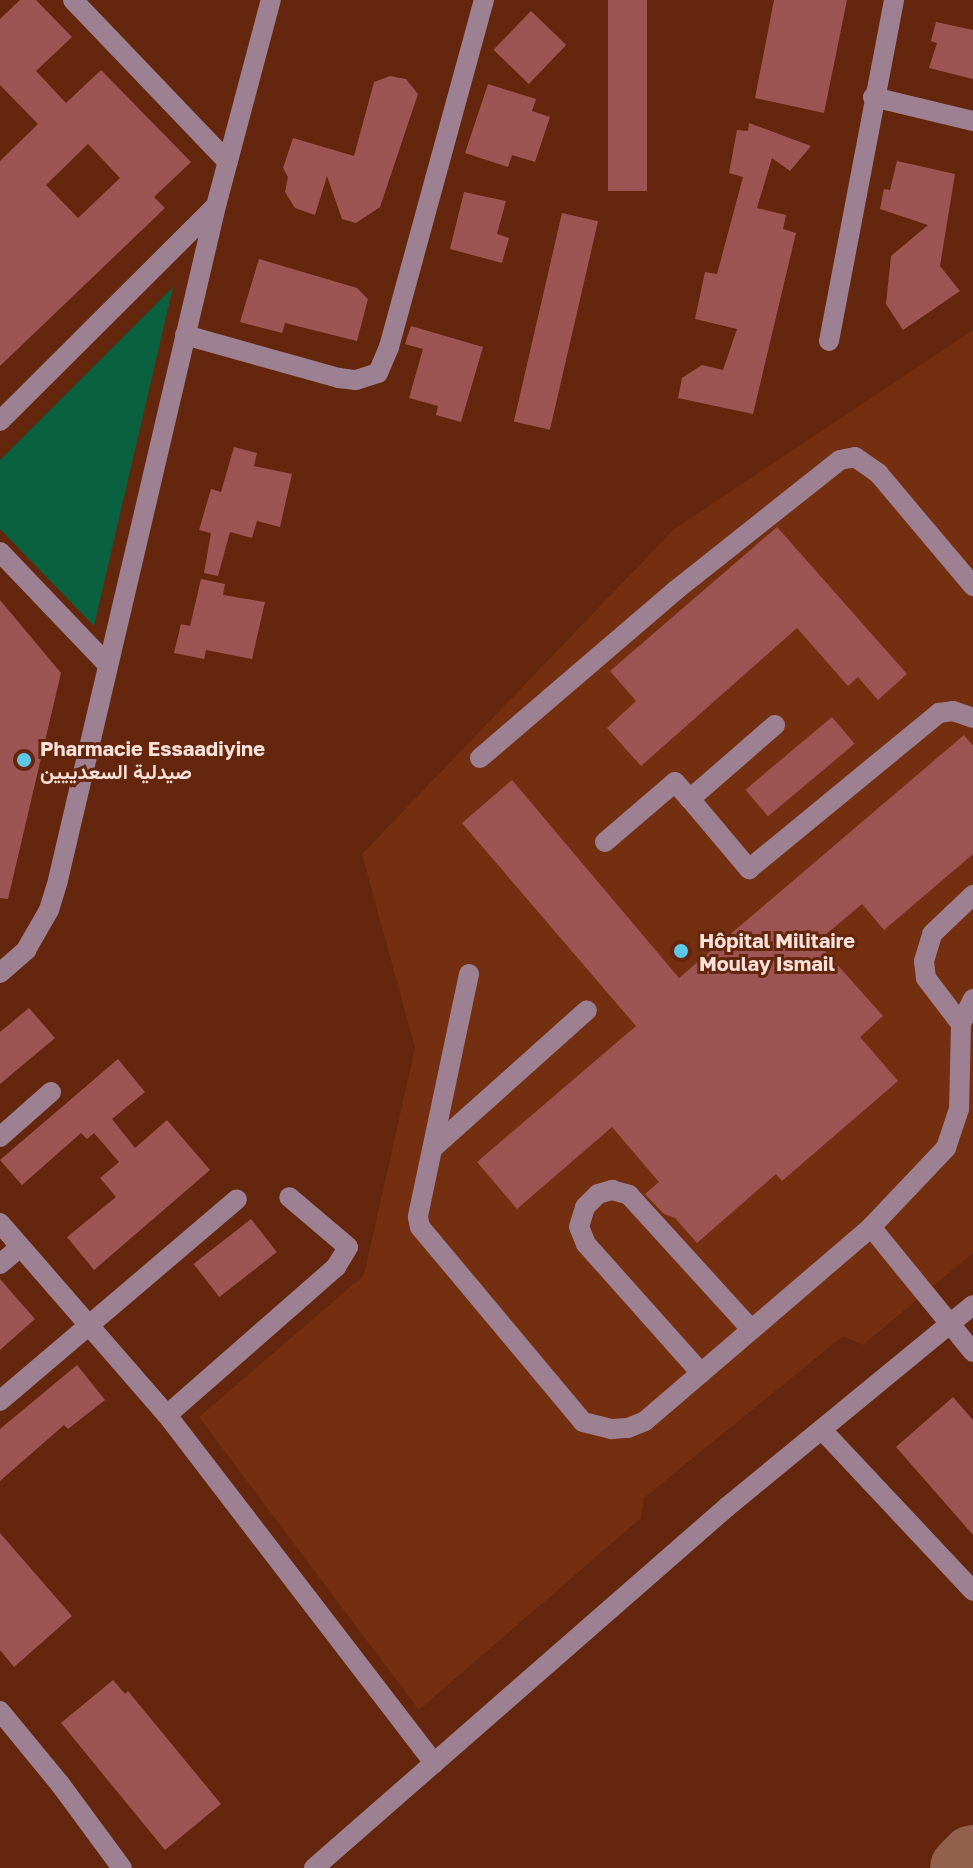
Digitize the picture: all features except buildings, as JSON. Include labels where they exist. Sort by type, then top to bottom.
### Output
[{"type":"street","points":[[73,0],[228,162]]},
{"type":"street","points":[[0,973],[26,950],[49,910],[216,206],[271,0]]},
{"type":"street","points":[[185,335],[339,378],[356,380],[378,373],[389,347],[484,0]]},
{"type":"street","points":[[829,341],[873,97],[894,0]]},
{"type":"street","points":[[873,97],[973,121]]},
{"type":"street","points":[[0,421],[216,206]]},
{"type":"street","points":[[480,758],[676,590],[840,460],[855,457],[878,473],[973,586]]},
{"type":"street","points":[[0,552],[106,663]]},
{"type":"street","points":[[605,842],[675,782],[749,869],[939,713],[953,711],[973,718]]},
{"type":"street","points":[[690,799],[775,725]]},
{"type":"street","points":[[961,1024],[926,978],[924,961],[932,934],[973,895]]},
{"type":"street","points":[[469,974],[418,1217],[420,1227],[583,1422],[612,1429],[628,1428],[664,1407],[750,1328],[871,1227],[946,1148],[959,1109],[961,1024],[973,999]]},
{"type":"street","points":[[434,1147],[587,1010]]},
{"type":"street","points":[[0,1137],[51,1092]]},
{"type":"street","points":[[701,1373],[586,1244],[579,1227],[585,1207],[598,1194],[612,1190],[629,1195],[750,1328]]},
{"type":"street","points":[[167,1415],[336,1267],[348,1247],[289,1197]]},
{"type":"street","points":[[0,1401],[237,1199]]},
{"type":"street","points":[[0,1223],[167,1415],[434,1763]]},
{"type":"street","points":[[871,1227],[973,1352]]},
{"type":"street","points":[[0,1264],[20,1247]]},
{"type":"street","points":[[314,1868],[727,1507],[973,1305]]},
{"type":"street","points":[[823,1431],[973,1591]]},
{"type":"street","points":[[0,1711],[60,1784],[122,1868]]},
{"type":"shaded area","name":"Hôpital Militaire Moulay Ismail","points":[[973,330],[973,1253],[863,1345],[843,1336],[644,1498],[641,1518],[419,1710],[199,1417],[364,1275],[415,1048],[362,854],[674,529]]},
{"type":"green space","points":[[173,287],[94,626],[0,529],[0,460]]},
{"type":"taxiway","points":[[963,1868],[973,1858]]},
{"type":"place","name":"Pharmacie Essaadiyine صيدلية السعدييين","points":[[24,760]]},
{"type":"place","name":"Hôpital Militaire Moulay Ismail","points":[[681,951]]}]
